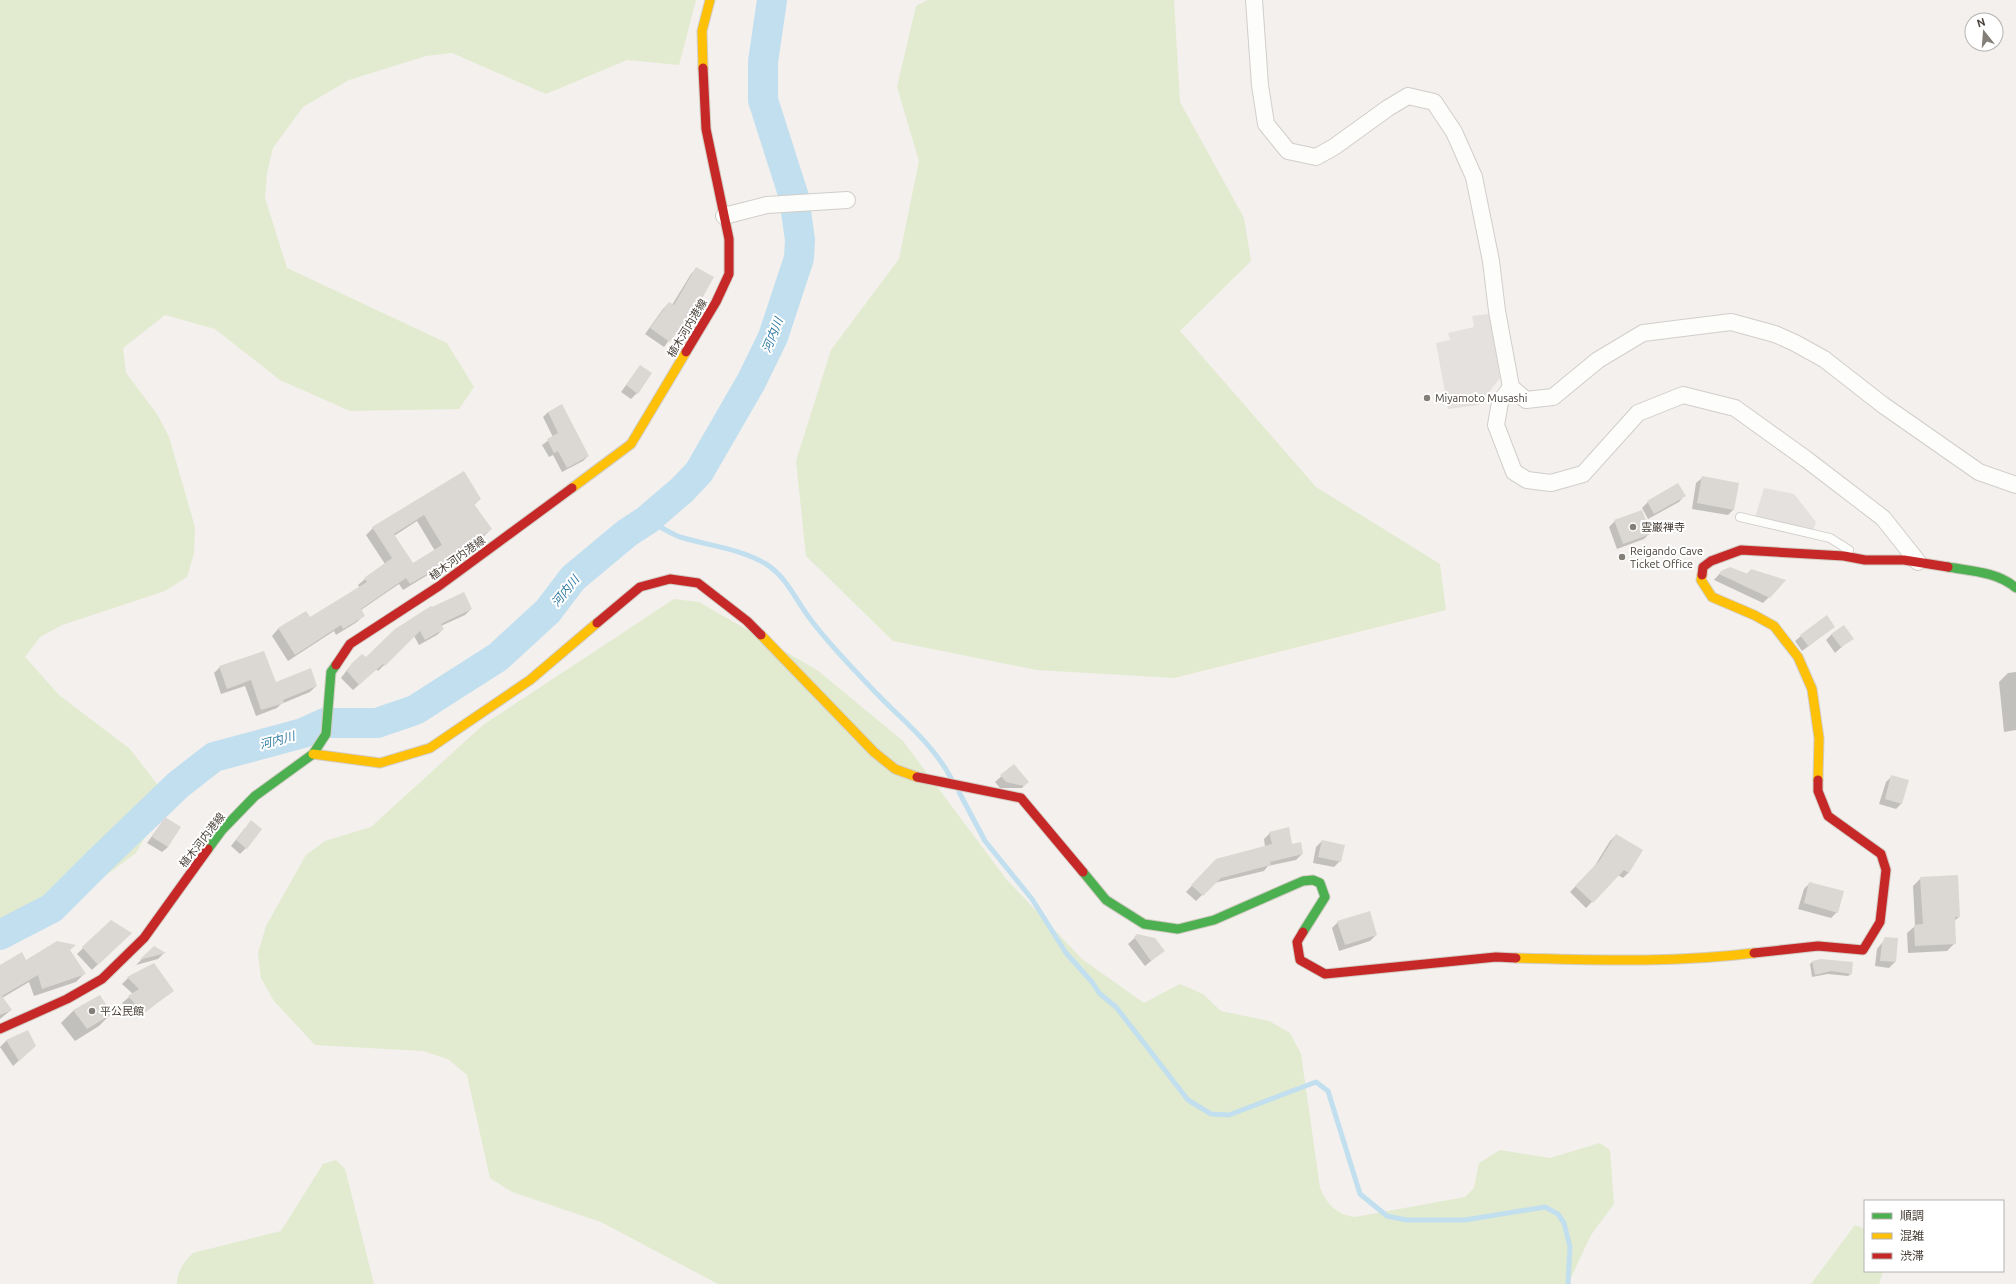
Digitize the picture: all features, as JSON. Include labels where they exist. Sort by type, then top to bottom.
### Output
[{"type":"street","name":"植木河内港線","points":[[0,1029],[67,999],[102,979],[144,938],[222,830],[255,796],[313,754],[326,734],[331,672],[350,644],[396,612],[438,586],[631,444],[716,302],[729,274],[729,239],[706,129],[702,93],[702,31],[710,0]]},
{"type":"street","points":[[1254,0],[1260,86],[1266,124],[1288,150],[1316,157],[1334,148],[1388,108],[1408,96],[1434,102],[1454,132],[1474,176],[1491,261],[1497,311],[1511,386],[1526,400],[1553,397],[1598,360],[1642,333],[1731,322],[1774,334],[1795,342],[1824,359],[1883,405],[1979,472],[2016,485]]},
{"type":"street","points":[[724,216],[767,205],[847,200]]},
{"type":"street","points":[[1511,386],[1500,402],[1496,425],[1514,472],[1527,480],[1551,483],[1584,474],[1638,413],[1683,395],[1736,408],[1883,518],[1918,562]]},
{"type":"street","points":[[313,754],[380,763],[430,748],[530,680],[640,587],[670,579],[698,583],[747,621],[874,752],[894,769],[923,780],[1021,798],[1106,900],[1144,924],[1178,929],[1214,920],[1303,881],[1313,880],[1320,883],[1325,897],[1297,942],[1300,960],[1325,974],[1496,957],[1639,961],[1724,957],[1818,946],[1863,950],[1880,922],[1886,870],[1881,854],[1828,816],[1818,791],[1819,738],[1812,689],[1798,657],[1774,626],[1754,615],[1712,597],[1701,580],[1703,567],[1741,550],[1844,556],[1865,560],[1904,560],[1988,574],[2009,582],[2016,588]]},
{"type":"lane","points":[[1740,517],[1830,538],[1865,560]]},
{"type":"green space","points":[[0,0],[696,0],[679,65],[627,60],[546,94],[452,53],[426,56],[349,80],[303,107],[273,148],[267,173],[265,198],[287,268],[447,343],[474,387],[459,409],[350,411],[280,380],[215,329],[165,315],[123,348],[126,373],[157,414],[169,437],[195,527],[194,553],[187,577],[165,591],[62,625],[40,637],[25,657],[59,695],[130,749],[167,797],[136,853],[73,900],[0,941]]},
{"type":"green space","points":[[928,0],[1174,0],[1180,102],[1244,218],[1251,261],[1180,331],[1316,487],[1440,564],[1446,610],[1174,678],[1037,670],[893,641],[806,556],[796,461],[831,350],[899,259],[919,161],[897,87],[916,6]]},
{"type":"green space","points":[[674,599],[699,602],[817,670],[903,741],[1006,879],[1082,959],[1144,1003],[1180,984],[1203,994],[1221,1011],[1269,1021],[1290,1033],[1301,1054],[1320,1188],[1329,1204],[1343,1214],[1355,1217],[1465,1197],[1474,1188],[1479,1163],[1500,1150],[1550,1158],[1600,1143],[1610,1150],[1614,1204],[1591,1235],[1568,1284],[718,1284],[601,1222],[512,1192],[490,1178],[467,1075],[448,1059],[423,1051],[315,1045],[274,1001],[261,978],[258,953],[266,926],[306,855],[325,841],[371,827],[483,725]]},
{"type":"green space","points":[[336,1160],[345,1169],[374,1284],[177,1284],[182,1267],[193,1253],[281,1231],[323,1164]]},
{"type":"green space","points":[[1855,1225],[1864,1229],[1864,1272],[1883,1272],[1879,1284],[1811,1284]]},
{"type":"shaded area","points":[[1489,314],[1500,378],[1479,405],[1448,409],[1436,343],[1450,340],[1448,333],[1474,327],[1472,316]]},
{"type":"shaded area","points":[[1764,488],[1794,494],[1816,522],[1813,530],[1754,521]]},
{"type":"building","points":[[696,267],[714,277],[696,309],[694,308],[670,342],[650,328],[669,302],[674,305]]},
{"type":"building","points":[[640,365],[652,373],[638,394],[626,385]]},
{"type":"building","points":[[562,404],[589,456],[567,468],[558,451],[554,453],[547,439],[558,433],[548,412]]},
{"type":"building","points":[[464,471],[481,499],[474,504],[492,529],[439,567],[410,584],[406,578],[361,609],[365,616],[343,629],[341,625],[295,655],[278,628],[306,611],[310,617],[367,582],[364,578],[392,558],[372,527]],"holes":[[[424,515],[442,545],[413,563],[394,534]]]},
{"type":"building","points":[[1702,476],[1739,483],[1734,510],[1697,503]]},
{"type":"building","points":[[1678,483],[1686,496],[1654,514],[1647,501]]},
{"type":"building","name":"雲巌禅寺","points":[[1642,510],[1651,534],[1623,544],[1614,520]]},
{"type":"building","points":[[1730,567],[1748,574],[1751,569],[1786,580],[1770,598],[1719,574],[1721,571]]},
{"type":"building","points":[[464,592],[472,609],[441,624],[444,629],[425,640],[420,631],[385,666],[383,664],[359,685],[347,671],[352,663],[362,654],[366,657],[395,629],[431,606],[432,607]]},
{"type":"building","points":[[1827,615],[1835,627],[1808,646],[1800,635]]},
{"type":"building","points":[[1844,625],[1854,639],[1841,647],[1831,634]]},
{"type":"building","points":[[264,651],[276,682],[311,668],[317,686],[283,700],[284,703],[261,710],[251,680],[227,689],[219,666]]},
{"type":"building","points":[[1014,764],[1029,782],[1024,786],[1006,782],[1000,775]]},
{"type":"building","points":[[1891,775],[1909,780],[1902,804],[1885,799]]},
{"type":"building","points":[[165,817],[181,827],[168,847],[152,837]]},
{"type":"building","points":[[251,820],[262,829],[247,849],[236,840]]},
{"type":"building","points":[[1289,827],[1292,844],[1301,842],[1303,854],[1270,862],[1271,865],[1221,878],[1203,896],[1191,885],[1216,859],[1272,844],[1269,832]]},
{"type":"building","points":[[1616,834],[1643,850],[1629,873],[1624,870],[1593,903],[1575,886],[1600,860]]},
{"type":"building","points":[[1322,840],[1345,845],[1341,862],[1318,857]]},
{"type":"building","points":[[1958,875],[1960,917],[1955,917],[1956,944],[1915,946],[1914,925],[1923,924],[1920,877]]},
{"type":"building","points":[[1809,882],[1844,891],[1838,913],[1804,903]]},
{"type":"building","points":[[1370,911],[1377,935],[1345,945],[1337,921]]},
{"type":"building","points":[[111,920],[132,933],[98,965],[82,947]]},
{"type":"building","points":[[1137,934],[1155,938],[1165,951],[1151,961],[1134,937]]},
{"type":"building","points":[[1885,937],[1898,938],[1896,962],[1880,961],[1882,943]]},
{"type":"building","points":[[57,941],[76,945],[70,950],[86,974],[42,989],[38,975],[2,996],[12,1010],[0,1015],[0,965],[22,952],[26,960]]},
{"type":"building","points":[[154,946],[166,953],[139,960],[153,947]]},
{"type":"building","points":[[1821,959],[1853,962],[1852,974],[1831,971],[1815,975],[1812,961]]},
{"type":"building","points":[[154,963],[174,991],[143,1013],[128,996],[139,989],[127,977]]},
{"type":"building","name":"平公民館","points":[[100,995],[112,1014],[87,1029],[73,1010]]},
{"type":"building","points":[[28,1030],[36,1046],[19,1061],[6,1040]]},
{"type":"waterway","name":"河内川","points":[[0,935],[52,908],[178,785],[214,757],[303,733],[325,723],[377,723],[415,710],[498,657],[548,611],[573,578],[627,533],[647,520],[682,490],[699,472],[751,382],[773,337],[799,258],[800,240],[794,197],[763,100],[763,62],[772,0]]},
{"type":"waterway","points":[[647,520],[680,537],[745,554],[773,569],[786,582],[806,613],[845,661],[928,746],[937,756],[951,778]]},
{"type":"waterway","points":[[959,792],[985,841],[1032,899],[1066,953],[1092,982],[1099,993],[1116,1007],[1188,1100],[1211,1114],[1229,1115],[1316,1082],[1328,1091],[1360,1194],[1387,1216],[1406,1220],[1465,1220],[1545,1207],[1558,1214],[1564,1223],[1570,1247],[1568,1284]]},
{"type":"traffic: fast","points":[[1948,567],[1993,575],[2016,588]]},
{"type":"traffic: fast","points":[[208,849],[222,830],[255,796],[313,754],[326,734],[331,672],[336,665]]},
{"type":"traffic: fast","points":[[1083,872],[1106,900],[1144,924],[1178,929],[1214,920],[1303,881],[1313,880],[1320,883],[1325,897],[1303,932]]},
{"type":"traffic: slow","points":[[703,68],[702,31],[710,0]]},
{"type":"traffic: slow","points":[[572,488],[631,444],[686,352]]},
{"type":"traffic: slow","points":[[1702,575],[1701,580],[1712,597],[1754,615],[1774,626],[1798,657],[1812,689],[1819,738],[1818,780]]},
{"type":"traffic: slow","points":[[313,754],[380,763],[430,748],[530,680],[597,623]]},
{"type":"traffic: slow","points":[[761,635],[874,752],[895,769],[917,777]]},
{"type":"traffic: slow","points":[[1516,958],[1665,960],[1754,953]]},
{"type":"traffic: jam","points":[[686,352],[716,302],[729,274],[729,239],[706,129],[703,68]]},
{"type":"traffic: jam","points":[[336,665],[350,644],[439,586],[572,488]]},
{"type":"traffic: jam","points":[[1702,575],[1703,567],[1711,561],[1741,550],[1844,556],[1865,560],[1904,560],[1948,567]]},
{"type":"traffic: jam","points":[[597,623],[640,587],[670,579],[698,583],[747,621],[761,635]]},
{"type":"traffic: jam","points":[[917,777],[1021,798],[1083,872]]},
{"type":"traffic: jam","points":[[1754,953],[1818,946],[1863,950],[1880,922],[1886,870],[1881,854],[1828,816],[1818,791],[1818,780]]},
{"type":"traffic: jam","points":[[0,1029],[67,999],[102,979],[144,938],[208,849]]},
{"type":"traffic: jam","points":[[1303,932],[1297,942],[1300,960],[1325,974],[1496,957],[1516,958]]},
{"type":"place","name":"Miyamoto Musashi","points":[[1427,398]]},
{"type":"place","name":"雲巌禅寺","points":[[1633,527]]},
{"type":"place","name":"Reigando Cave Ticket Office","points":[[1622,557]]},
{"type":"place","name":"平公民館","points":[[92,1011]]}]
